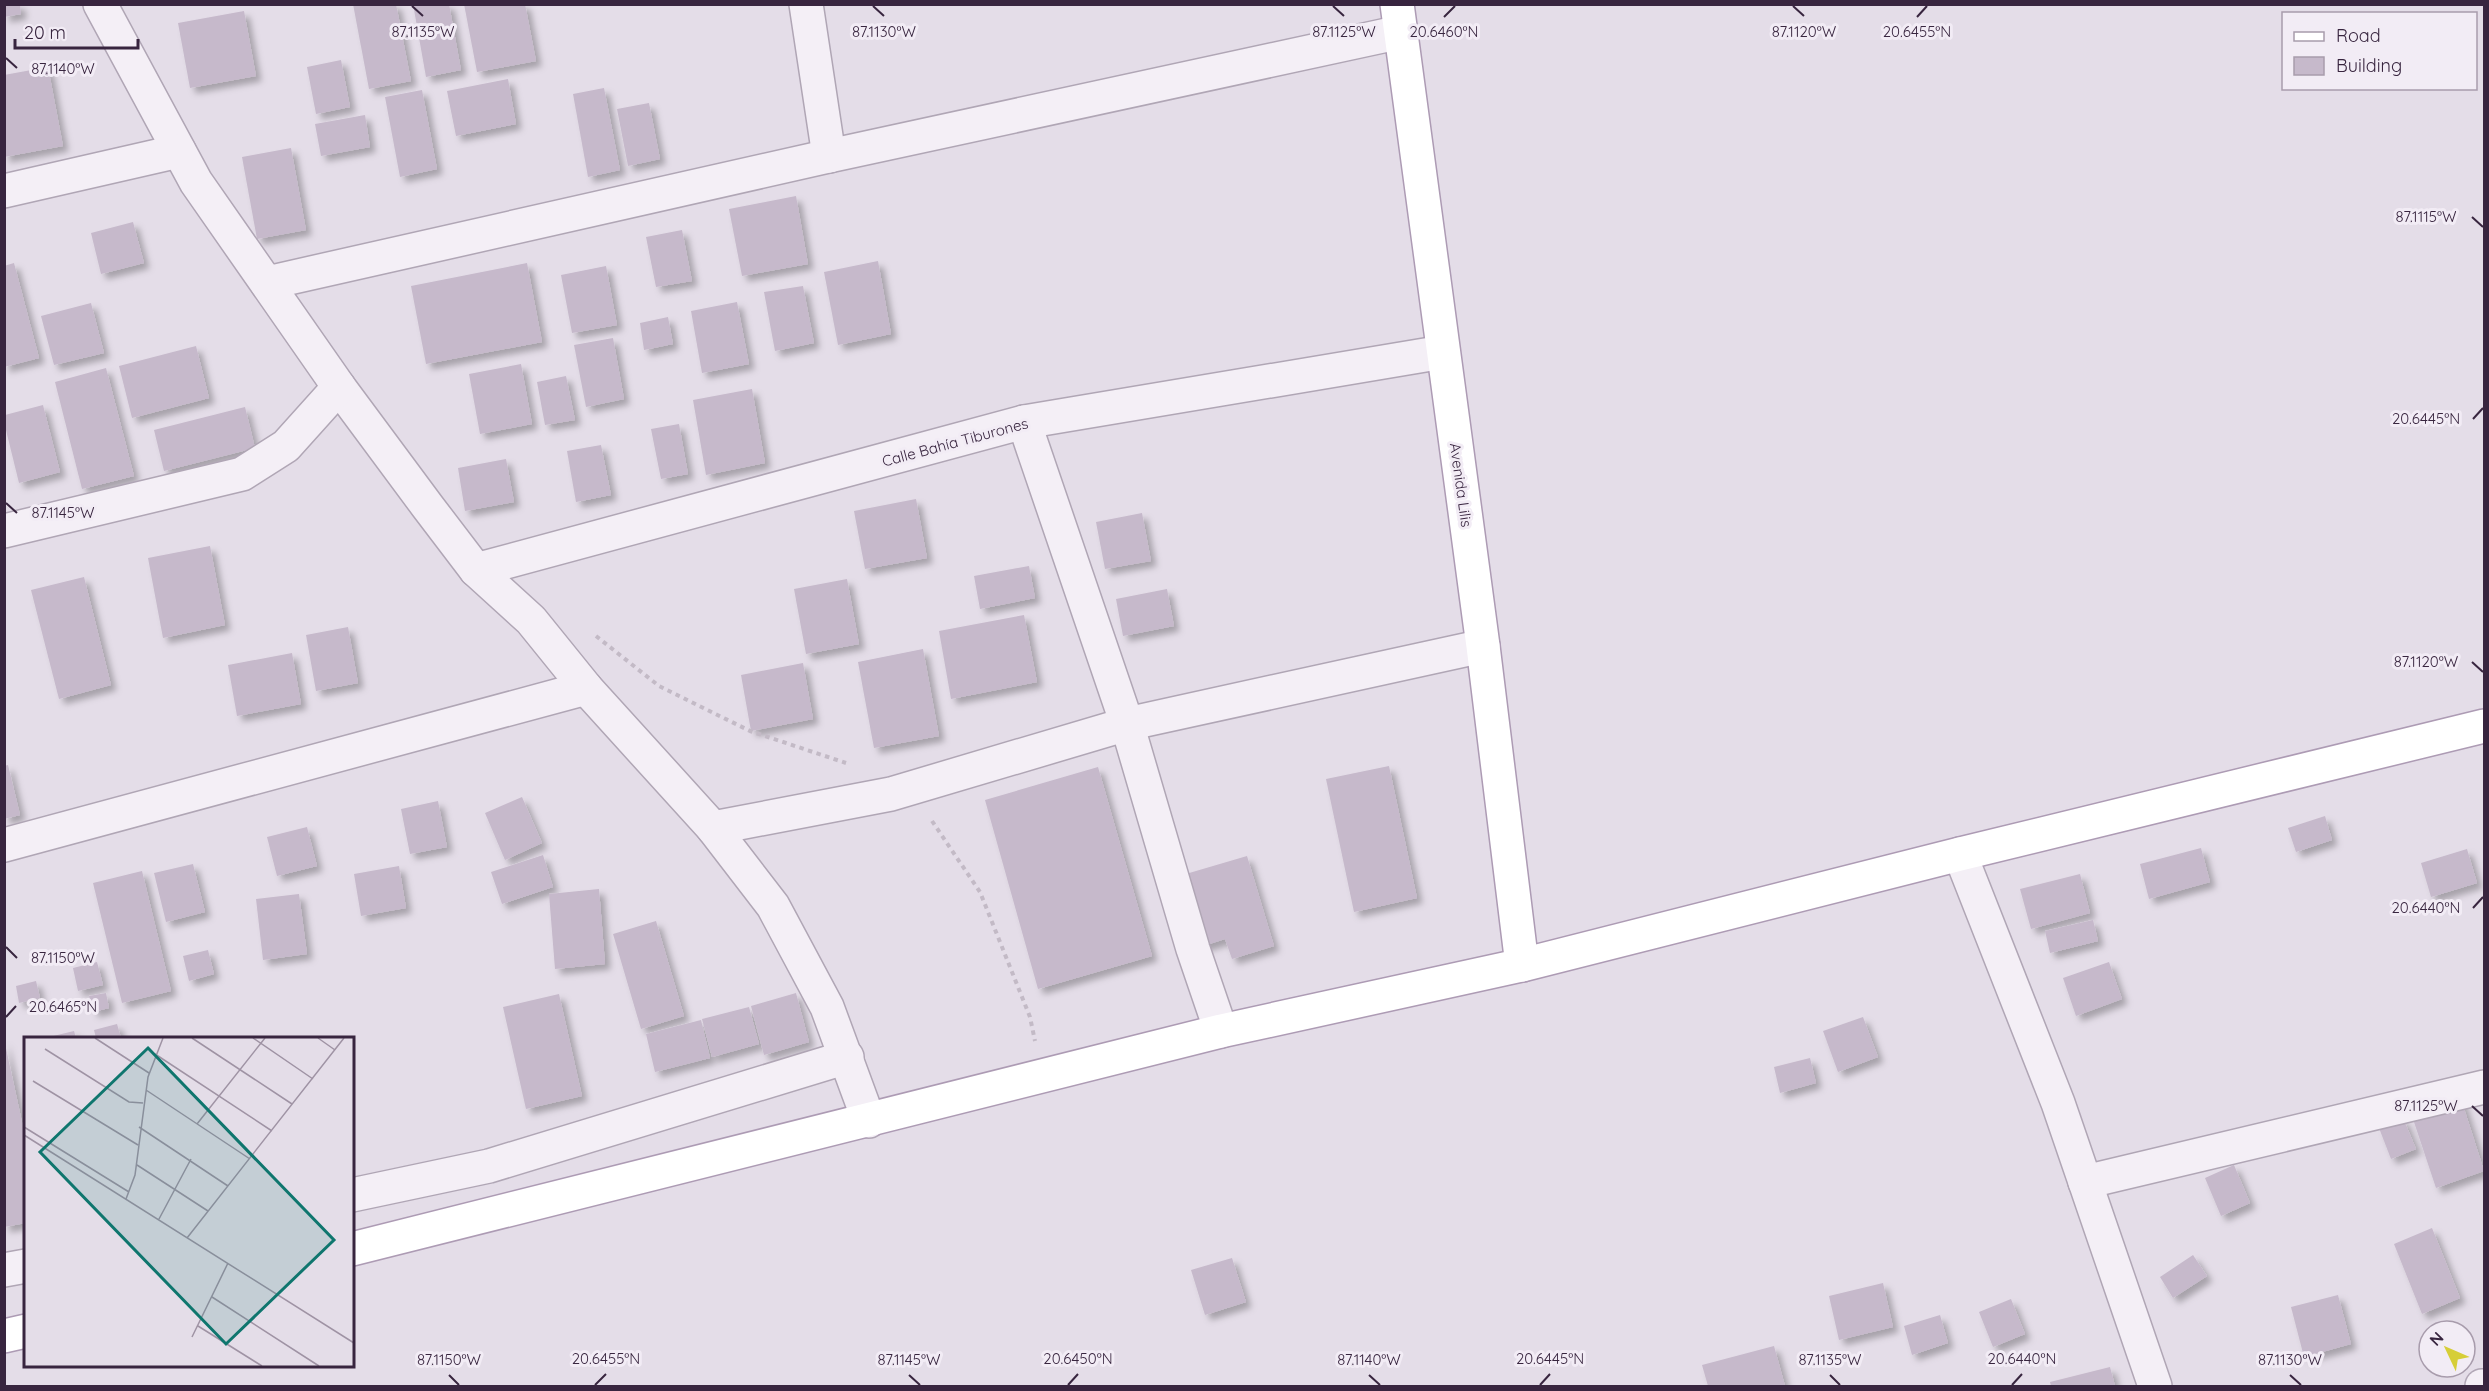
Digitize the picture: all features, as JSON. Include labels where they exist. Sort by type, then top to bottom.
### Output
[{"type":"main road","name":"Avenida Lilis","points":[[1399,18],[1483,646],[1522,965]]},
{"type":"main road","points":[[354,1249],[1221,1031],[1522,965],[1960,854],[2484,726]]},
{"type":"main road","points":[[4,1336],[24,1331]]},
{"type":"street","points":[[100,4],[196,182],[339,387],[476,570],[531,620],[586,688],[713,828],[773,906],[827,1007],[848,1057],[869,1121]]},
{"type":"street","points":[[806,4],[829,156]]},
{"type":"street","points":[[267,283],[829,156],[1399,18]]},
{"type":"street","points":[[4,191],[179,151]]},
{"type":"street","name":"Calle Bahía Tiburones","points":[[476,570],[1024,423],[1443,352]]},
{"type":"street","points":[[4,531],[242,474],[286,446],[339,387]]},
{"type":"street","points":[[1024,423],[1127,724],[1193,949],[1221,1031]]},
{"type":"street","points":[[713,828],[891,794],[1127,724],[1483,646]]},
{"type":"street","points":[[4,845],[586,688]]},
{"type":"street","points":[[1960,854],[2058,1103],[2155,1386]]},
{"type":"street","points":[[354,1195],[489,1166],[848,1057]]},
{"type":"street","points":[[2085,1182],[2484,1087]]},
{"type":"street","points":[[4,1270],[24,1266]]},
{"type":"path","points":[[587,629],[659,686],[750,730],[844,762],[932,821],[980,892],[1030,1017],[1042,1077]]},
{"type":"building","points":[[4,4],[20,4],[21,14],[4,17]]},
{"type":"building","points":[[353,4],[396,4],[411,81],[369,89]]},
{"type":"building","points":[[413,4],[449,4],[461,70],[426,77]]},
{"type":"building","points":[[464,4],[525,4],[536,61],[477,72]]},
{"type":"building","points":[[244,11],[256,76],[190,88],[178,23]]},
{"type":"building","points":[[341,60],[350,107],[316,114],[307,67]]},
{"type":"building","points":[[48,67],[63,146],[4,157],[4,75]]},
{"type":"building","points":[[508,79],[516,124],[456,136],[447,91]]},
{"type":"building","points":[[604,88],[620,170],[588,177],[573,94]]},
{"type":"building","points":[[422,90],[437,169],[400,177],[385,97]]},
{"type":"building","points":[[649,103],[660,159],[628,166],[617,109]]},
{"type":"building","points":[[365,115],[370,147],[321,156],[315,124]]},
{"type":"building","points":[[291,148],[306,230],[257,239],[242,157]]},
{"type":"building","points":[[796,196],[808,264],[742,276],[729,209]]},
{"type":"building","points":[[133,222],[144,263],[101,274],[91,233]]},
{"type":"building","points":[[682,230],[692,281],[656,287],[646,237]]},
{"type":"building","points":[[878,261],[891,334],[838,345],[824,272]]},
{"type":"building","points":[[14,263],[39,358],[4,367],[4,266]]},
{"type":"building","points":[[527,263],[542,342],[426,364],[411,286]]},
{"type":"building","points":[[606,266],[617,325],[572,333],[561,275]]},
{"type":"building","points":[[803,286],[814,343],[775,351],[764,292]]},
{"type":"building","points":[[737,302],[749,364],[702,373],[691,311]]},
{"type":"building","points":[[91,303],[104,353],[54,365],[41,316]]},
{"type":"building","points":[[668,317],[673,344],[644,350],[640,323]]},
{"type":"building","points":[[613,338],[624,399],[586,407],[574,345]]},
{"type":"building","points":[[196,346],[209,398],[132,418],[119,366]]},
{"type":"building","points":[[521,364],[532,424],[480,434],[469,374]]},
{"type":"building","points":[[106,368],[134,476],[82,489],[55,382]]},
{"type":"building","points":[[566,376],[575,420],[545,425],[537,382]]},
{"type":"building","points":[[752,389],[765,463],[706,475],[693,400]]},
{"type":"building","points":[[43,405],[60,472],[19,483],[5,426],[5,415]]},
{"type":"building","points":[[245,407],[255,448],[164,471],[154,430]]},
{"type":"building","points":[[679,424],[688,474],[661,479],[651,429]]},
{"type":"building","points":[[601,445],[611,495],[576,502],[567,451]]},
{"type":"building","points":[[506,459],[514,502],[465,511],[458,468]]},
{"type":"building","points":[[916,499],[927,558],[865,569],[854,511]]},
{"type":"building","points":[[1142,513],[1151,561],[1105,569],[1096,522]]},
{"type":"building","points":[[210,546],[225,625],[163,638],[148,558]]},
{"type":"building","points":[[1029,566],[1035,598],[980,609],[974,576]]},
{"type":"building","points":[[84,577],[111,685],[59,699],[31,590]]},
{"type":"building","points":[[847,579],[859,644],[806,654],[794,589]]},
{"type":"building","points":[[1167,589],[1174,626],[1123,636],[1116,599]]},
{"type":"building","points":[[1024,615],[1037,682],[951,699],[939,631]]},
{"type":"building","points":[[348,627],[358,683],[316,691],[306,635]]},
{"type":"building","points":[[923,649],[939,736],[874,748],[858,662]]},
{"type":"building","points":[[292,653],[301,704],[237,716],[228,665]]},
{"type":"building","points":[[803,663],[813,719],[751,731],[741,675]]},
{"type":"building","points":[[8,765],[20,815],[4,819],[4,766]]},
{"type":"building","points":[[1389,766],[1417,898],[1354,912],[1326,779]]},
{"type":"building","points":[[1098,767],[1152,956],[1038,989],[985,800]]},
{"type":"building","points":[[522,797],[542,843],[505,860],[485,813]]},
{"type":"building","points":[[438,801],[447,847],[410,854],[401,809]]},
{"type":"building","points":[[2325,816],[2332,840],[2296,852],[2288,828]]},
{"type":"building","points":[[307,827],[317,866],[277,876],[267,837]]},
{"type":"building","points":[[2201,848],[2210,882],[2149,899],[2140,864]]},
{"type":"building","points":[[2467,849],[2477,883],[2431,897],[2421,863]]},
{"type":"building","points":[[543,855],[553,887],[502,904],[491,872]]},
{"type":"building","points":[[1247,856],[1274,946],[1232,959],[1225,939],[1200,947],[1179,876]]},
{"type":"building","points":[[193,864],[205,912],[166,922],[154,873]]},
{"type":"building","points":[[399,866],[406,908],[361,916],[354,874]]},
{"type":"building","points":[[142,871],[171,991],[122,1003],[93,883]]},
{"type":"building","points":[[2080,874],[2090,913],[2031,929],[2020,889]]},
{"type":"building","points":[[599,889],[605,964],[555,969],[549,894]]},
{"type":"building","points":[[299,894],[307,954],[263,960],[256,899]]},
{"type":"building","points":[[2093,920],[2098,941],[2050,953],[2045,931]]},
{"type":"building","points":[[656,921],[684,1016],[641,1029],[613,934]]},
{"type":"building","points":[[208,950],[214,974],[189,981],[183,956]]},
{"type":"building","points":[[97,962],[103,985],[78,991],[73,968]]},
{"type":"building","points":[[2109,962],[2122,999],[2076,1016],[2063,978]]},
{"type":"building","points":[[36,981],[40,998],[19,1003],[16,986]]},
{"type":"building","points":[[106,993],[109,1008],[93,1012],[89,996]]},
{"type":"building","points":[[796,993],[809,1042],[764,1055],[751,1006]]},
{"type":"building","points":[[559,994],[582,1096],[526,1109],[503,1007]]},
{"type":"building","points":[[749,1007],[759,1044],[712,1057],[702,1019]]},
{"type":"building","points":[[1863,1017],[1878,1057],[1838,1072],[1823,1031]]},
{"type":"building","points":[[701,1020],[710,1058],[655,1072],[646,1034]]},
{"type":"building","points":[[117,1024],[121,1037],[96,1037],[94,1030]]},
{"type":"building","points":[[74,1031],[76,1037],[49,1037]]},
{"type":"building","points":[[4,1039],[24,1132],[24,1223],[4,1227]]},
{"type":"building","points":[[1810,1058],[1816,1083],[1780,1093],[1774,1067]]},
{"type":"building","points":[[2461,1099],[2484,1171],[2436,1188],[2412,1116]]},
{"type":"building","points":[[2403,1118],[2416,1149],[2391,1159],[2379,1128]]},
{"type":"building","points":[[2234,1165],[2250,1203],[2221,1216],[2205,1178]]},
{"type":"building","points":[[2432,1228],[2460,1298],[2422,1314],[2394,1244]]},
{"type":"building","points":[[2193,1255],[2207,1276],[2173,1298],[2160,1277]]},
{"type":"building","points":[[1232,1258],[1246,1302],[1205,1315],[1191,1270]]},
{"type":"building","points":[[1883,1283],[1893,1327],[1839,1340],[1829,1296]]},
{"type":"building","points":[[2338,1295],[2351,1344],[2304,1357],[2291,1307]]},
{"type":"building","points":[[2011,1299],[2025,1334],[1993,1347],[1979,1312]]},
{"type":"building","points":[[1940,1315],[1948,1343],[1912,1355],[1904,1326]]},
{"type":"building","points":[[1774,1346],[1785,1386],[1708,1386],[1702,1365]]},
{"type":"building","points":[[2110,1367],[2115,1386],[2051,1386],[2050,1382]]}]
